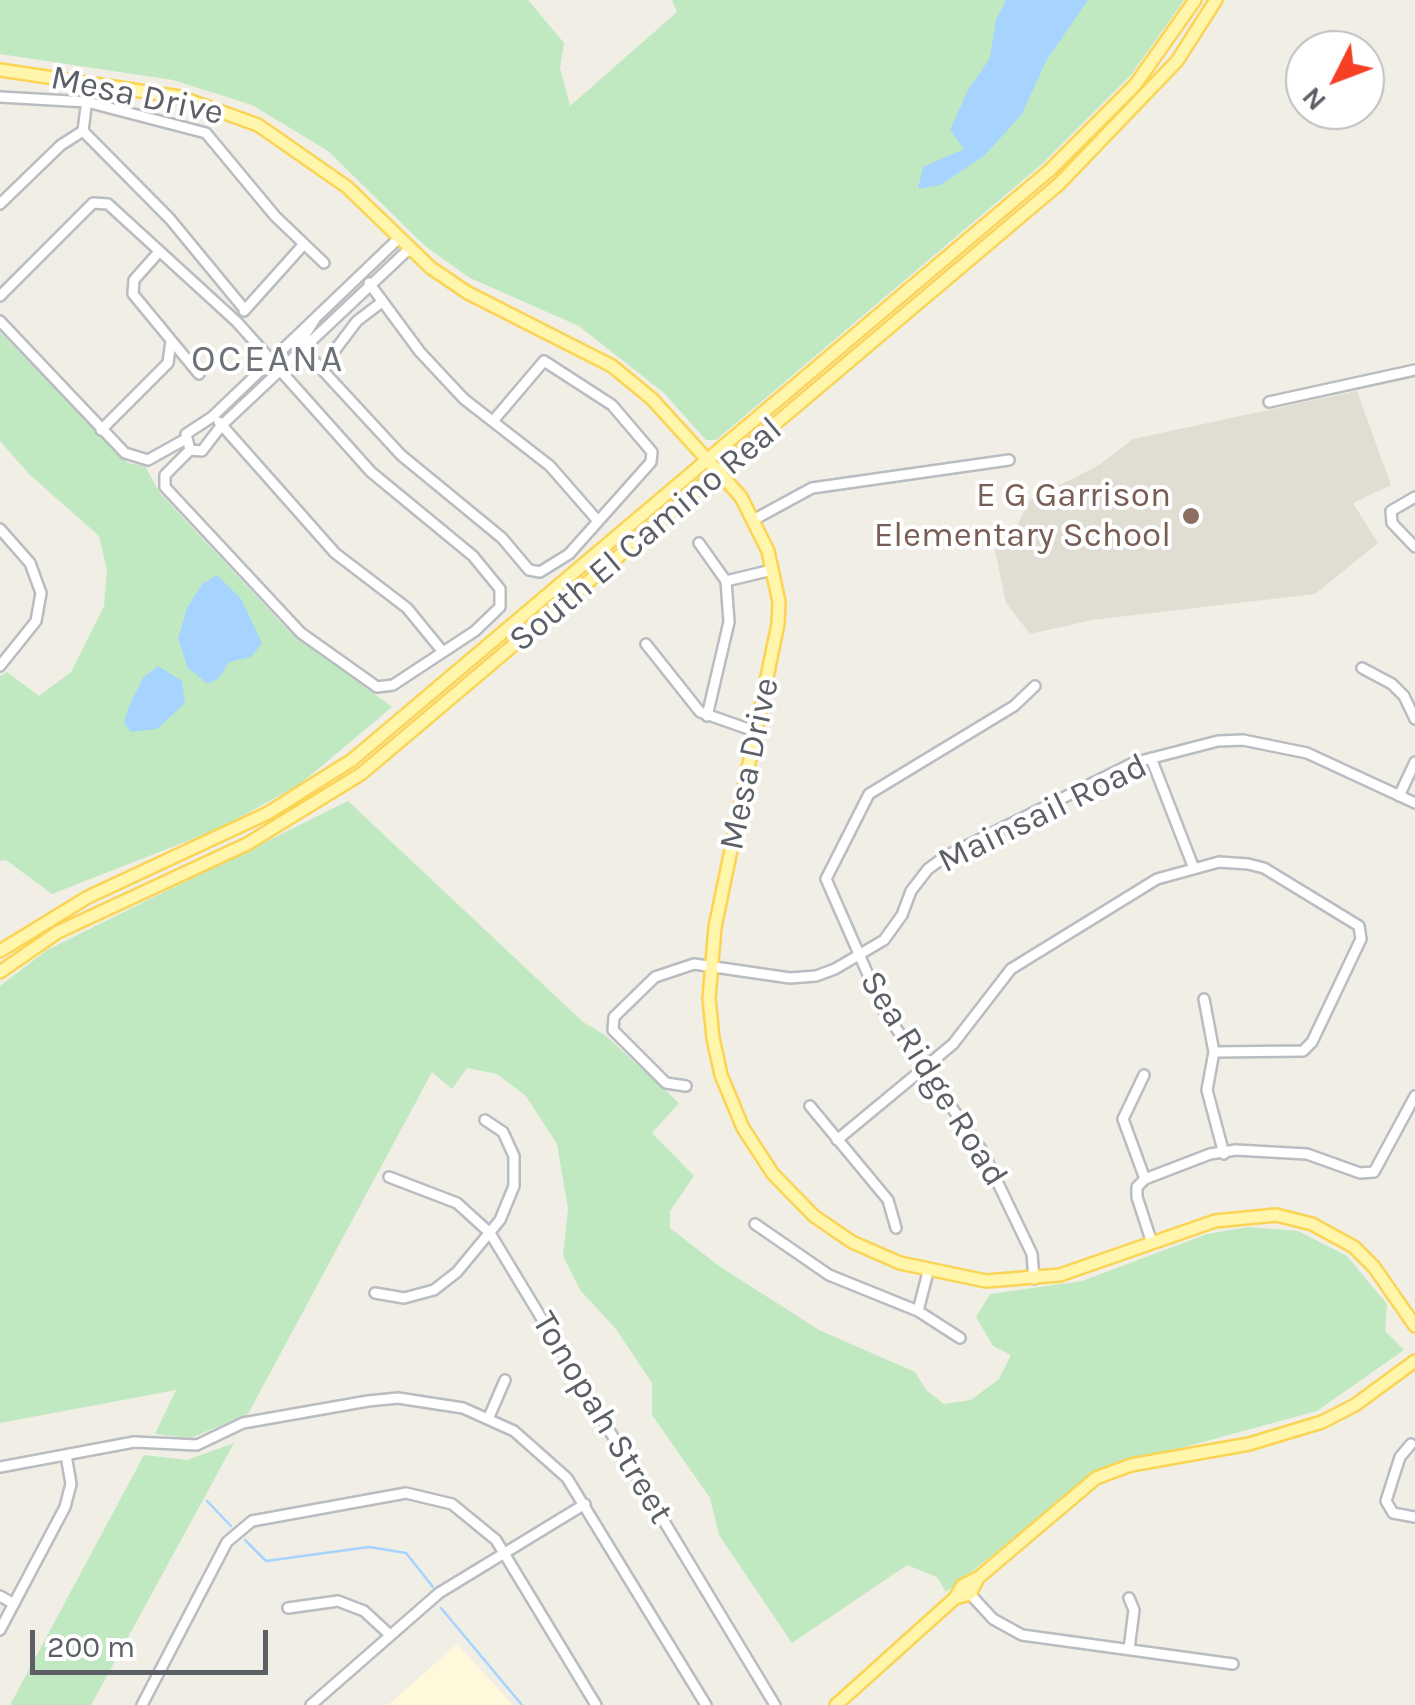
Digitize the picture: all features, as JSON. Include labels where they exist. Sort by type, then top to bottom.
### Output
[{"type":"main road","name":"South El Camino Real","points":[[0,951],[88,897],[238,829],[311,789],[375,742],[1050,170],[1149,69],[1195,0]]},
{"type":"main road","name":"South El Camino Real","points":[[0,972],[84,918],[246,844],[336,792],[1059,184],[1178,62],[1216,0]]},
{"type":"main road","points":[[1147,96],[1149,69]]},
{"type":"main road","name":"Mesa Drive","points":[[0,70],[180,97],[258,125],[324,168],[409,249],[468,293],[612,366],[652,399],[720,472],[756,520],[772,570],[778,624],[710,964],[713,1038],[721,1075],[743,1128],[773,1174],[814,1216],[852,1242],[928,1272],[986,1281],[1034,1279],[1080,1270],[1242,1215],[1295,1218],[1354,1248],[1415,1326]]},
{"type":"main road","points":[[1397,1300],[1415,1308]]},
{"type":"main road","points":[[836,1705],[954,1598],[962,1586],[978,1578],[1096,1478],[1131,1465],[1249,1444],[1322,1422],[1355,1405],[1415,1357]]},
{"type":"main road","points":[[954,1598],[970,1594],[978,1578]]},
{"type":"street","points":[[83,132],[89,84]]},
{"type":"street","points":[[0,98],[87,102],[206,133],[324,263]]},
{"type":"street","points":[[0,204],[61,145],[83,132]]},
{"type":"street","points":[[83,132],[170,219],[245,310]]},
{"type":"street","points":[[0,296],[92,203],[100,201],[237,322],[271,361],[371,472],[472,556],[500,589],[500,608],[443,652],[384,688],[301,633],[164,487],[165,475],[187,445],[234,396],[271,361],[315,319],[398,239]]},
{"type":"street","points":[[237,322],[304,244]]},
{"type":"street","points":[[0,321],[101,430],[136,460],[148,460],[187,445],[202,451],[221,426],[409,249]]},
{"type":"street","points":[[158,253],[134,280],[133,294],[199,374]]},
{"type":"street","points":[[379,257],[367,280],[431,364],[550,466],[598,520]]},
{"type":"street","points":[[332,354],[357,321],[382,302]]},
{"type":"street","points":[[315,319],[301,342],[304,349],[401,455],[502,538],[530,570],[540,572],[568,554],[650,462],[652,452],[612,405],[544,361],[493,421]]},
{"type":"street","points":[[101,430],[168,363],[172,340]]},
{"type":"street","points":[[1269,402],[1415,370]]},
{"type":"street","points":[[234,396],[220,416],[221,426],[336,553],[407,608],[443,652]]},
{"type":"street","points":[[756,520],[812,488],[1009,460]]},
{"type":"street","points":[[1415,497],[1392,511],[1392,524],[1415,548]]},
{"type":"street","points":[[0,530],[30,562],[41,593],[36,621],[0,666]]},
{"type":"street","points":[[699,543],[726,581],[728,629],[707,716]]},
{"type":"street","points":[[726,581],[772,570]]},
{"type":"street","points":[[646,644],[707,716],[758,732]]},
{"type":"street","points":[[1362,668],[1392,684],[1404,696],[1415,719]]},
{"type":"street","name":"Sea Ridge Road","points":[[1034,1279],[1032,1254],[984,1152],[884,1011],[826,879],[868,794],[1014,706],[1035,686]]},
{"type":"street","name":"Mainsail Road","points":[[686,1086],[666,1082],[617,1036],[614,1026],[614,1018],[655,978],[694,964],[816,976],[884,940],[902,915],[911,891],[928,869],[946,856],[1151,758],[1218,741],[1288,747],[1415,803]]},
{"type":"street","points":[[1151,758],[1193,866]]},
{"type":"street","points":[[1399,796],[1415,762]]},
{"type":"street","points":[[838,1140],[966,1031],[1011,969],[1157,879],[1193,866],[1219,862],[1264,868],[1360,926],[1361,939],[1312,1042],[1303,1051],[1214,1052]]},
{"type":"street","points":[[1204,998],[1214,1052],[1207,1090],[1224,1154]]},
{"type":"street","points":[[1144,1075],[1123,1119],[1145,1179]]},
{"type":"street","points":[[1152,1243],[1136,1197],[1145,1179],[1224,1154],[1272,1150],[1307,1154],[1360,1174],[1374,1172],[1415,1096]]},
{"type":"street","points":[[810,1106],[888,1200],[896,1228]]},
{"type":"street","points":[[376,1293],[404,1298],[434,1290],[490,1233],[512,1199],[516,1172],[503,1132],[485,1120]]},
{"type":"street","name":"Tonopah Street","points":[[389,1177],[458,1203],[490,1233],[775,1705]]},
{"type":"street","points":[[755,1224],[829,1275],[918,1310],[960,1338]]},
{"type":"street","points":[[918,1310],[928,1272]]},
{"type":"street","points":[[488,1418],[505,1380]]},
{"type":"street","points":[[0,1467],[134,1442],[197,1445],[243,1424],[368,1401],[436,1402],[488,1418],[544,1454],[584,1504],[706,1705]]},
{"type":"street","points":[[1411,1444],[1400,1457],[1386,1500],[1393,1513],[1415,1517]]},
{"type":"street","points":[[0,1630],[65,1507],[71,1484],[66,1455]]},
{"type":"street","points":[[142,1705],[227,1542],[262,1517],[406,1493],[452,1504],[475,1518],[504,1552],[596,1705]]},
{"type":"street","points":[[310,1705],[439,1592],[584,1504]]},
{"type":"street","points":[[970,1594],[992,1619],[1022,1635],[1233,1664]]},
{"type":"street","points":[[0,1596],[14,1604]]},
{"type":"street","points":[[1129,1598],[1134,1610],[1129,1650]]},
{"type":"street","points":[[288,1608],[338,1601],[364,1611],[389,1634]]},
{"type":"shaded area","name":"E G Garrison Elementary School","points":[[1357,391],[1391,485],[1353,503],[1378,543],[1315,594],[1092,620],[1030,634],[1006,603],[995,550],[1016,528],[1029,501],[1099,465],[1133,439]]},
{"type":"shaded area","points":[[457,1644],[513,1705],[388,1705]]},
{"type":"green space","points":[[0,0],[528,0],[564,43],[560,68],[570,106],[677,12],[672,0],[1184,0],[1131,75],[1042,164],[716,440],[706,440],[664,393],[579,326],[470,278],[425,246],[328,151],[252,105],[173,80],[0,54]]},
{"type":"green space","points":[[0,332],[128,463],[145,466],[160,493],[288,630],[392,707],[299,785],[218,829],[52,894],[6,860],[0,861],[0,676],[7,672],[39,696],[71,672],[104,606],[107,570],[99,536],[30,475],[0,441]]},
{"type":"green space","points":[[348,801],[583,1022],[605,1035],[679,1103],[652,1133],[694,1176],[670,1211],[670,1228],[719,1266],[819,1330],[915,1372],[926,1390],[944,1404],[971,1400],[999,1379],[1011,1355],[993,1346],[976,1317],[990,1294],[1082,1281],[1207,1234],[1248,1227],[1298,1231],[1347,1256],[1387,1304],[1385,1331],[1404,1350],[1317,1411],[1100,1470],[946,1592],[937,1577],[907,1565],[792,1643],[719,1535],[710,1498],[652,1415],[652,1383],[616,1329],[580,1290],[563,1256],[568,1209],[557,1144],[526,1096],[497,1074],[467,1068],[452,1089],[432,1072],[248,1414],[191,1438],[155,1434],[176,1390],[0,1423],[0,986],[47,950]]},
{"type":"green space","points":[[234,1443],[91,1705],[10,1705],[144,1455],[187,1460]]},
{"type":"water","points":[[1006,0],[1088,0],[1046,61],[1022,114],[984,156],[940,185],[918,189],[923,167],[964,149],[950,130],[968,90],[990,58],[996,20]]},
{"type":"water","points":[[217,575],[241,599],[262,643],[251,657],[229,662],[219,678],[208,684],[188,668],[178,639],[187,608],[202,584]]},
{"type":"water","points":[[158,666],[182,681],[185,703],[157,729],[131,732],[124,723],[129,706],[143,678]]},
{"type":"waterway","points":[[207,1501],[231,1526]]},
{"type":"waterway","points":[[245,1540],[266,1561],[369,1547],[406,1553],[433,1587]]},
{"type":"waterway","points":[[441,1608],[522,1705]]},
{"type":"place","name":"E G Garrison Elementary School","points":[[1191,516]]},
{"type":"district","name":"OCEANA","points":[[268,360]]}]
